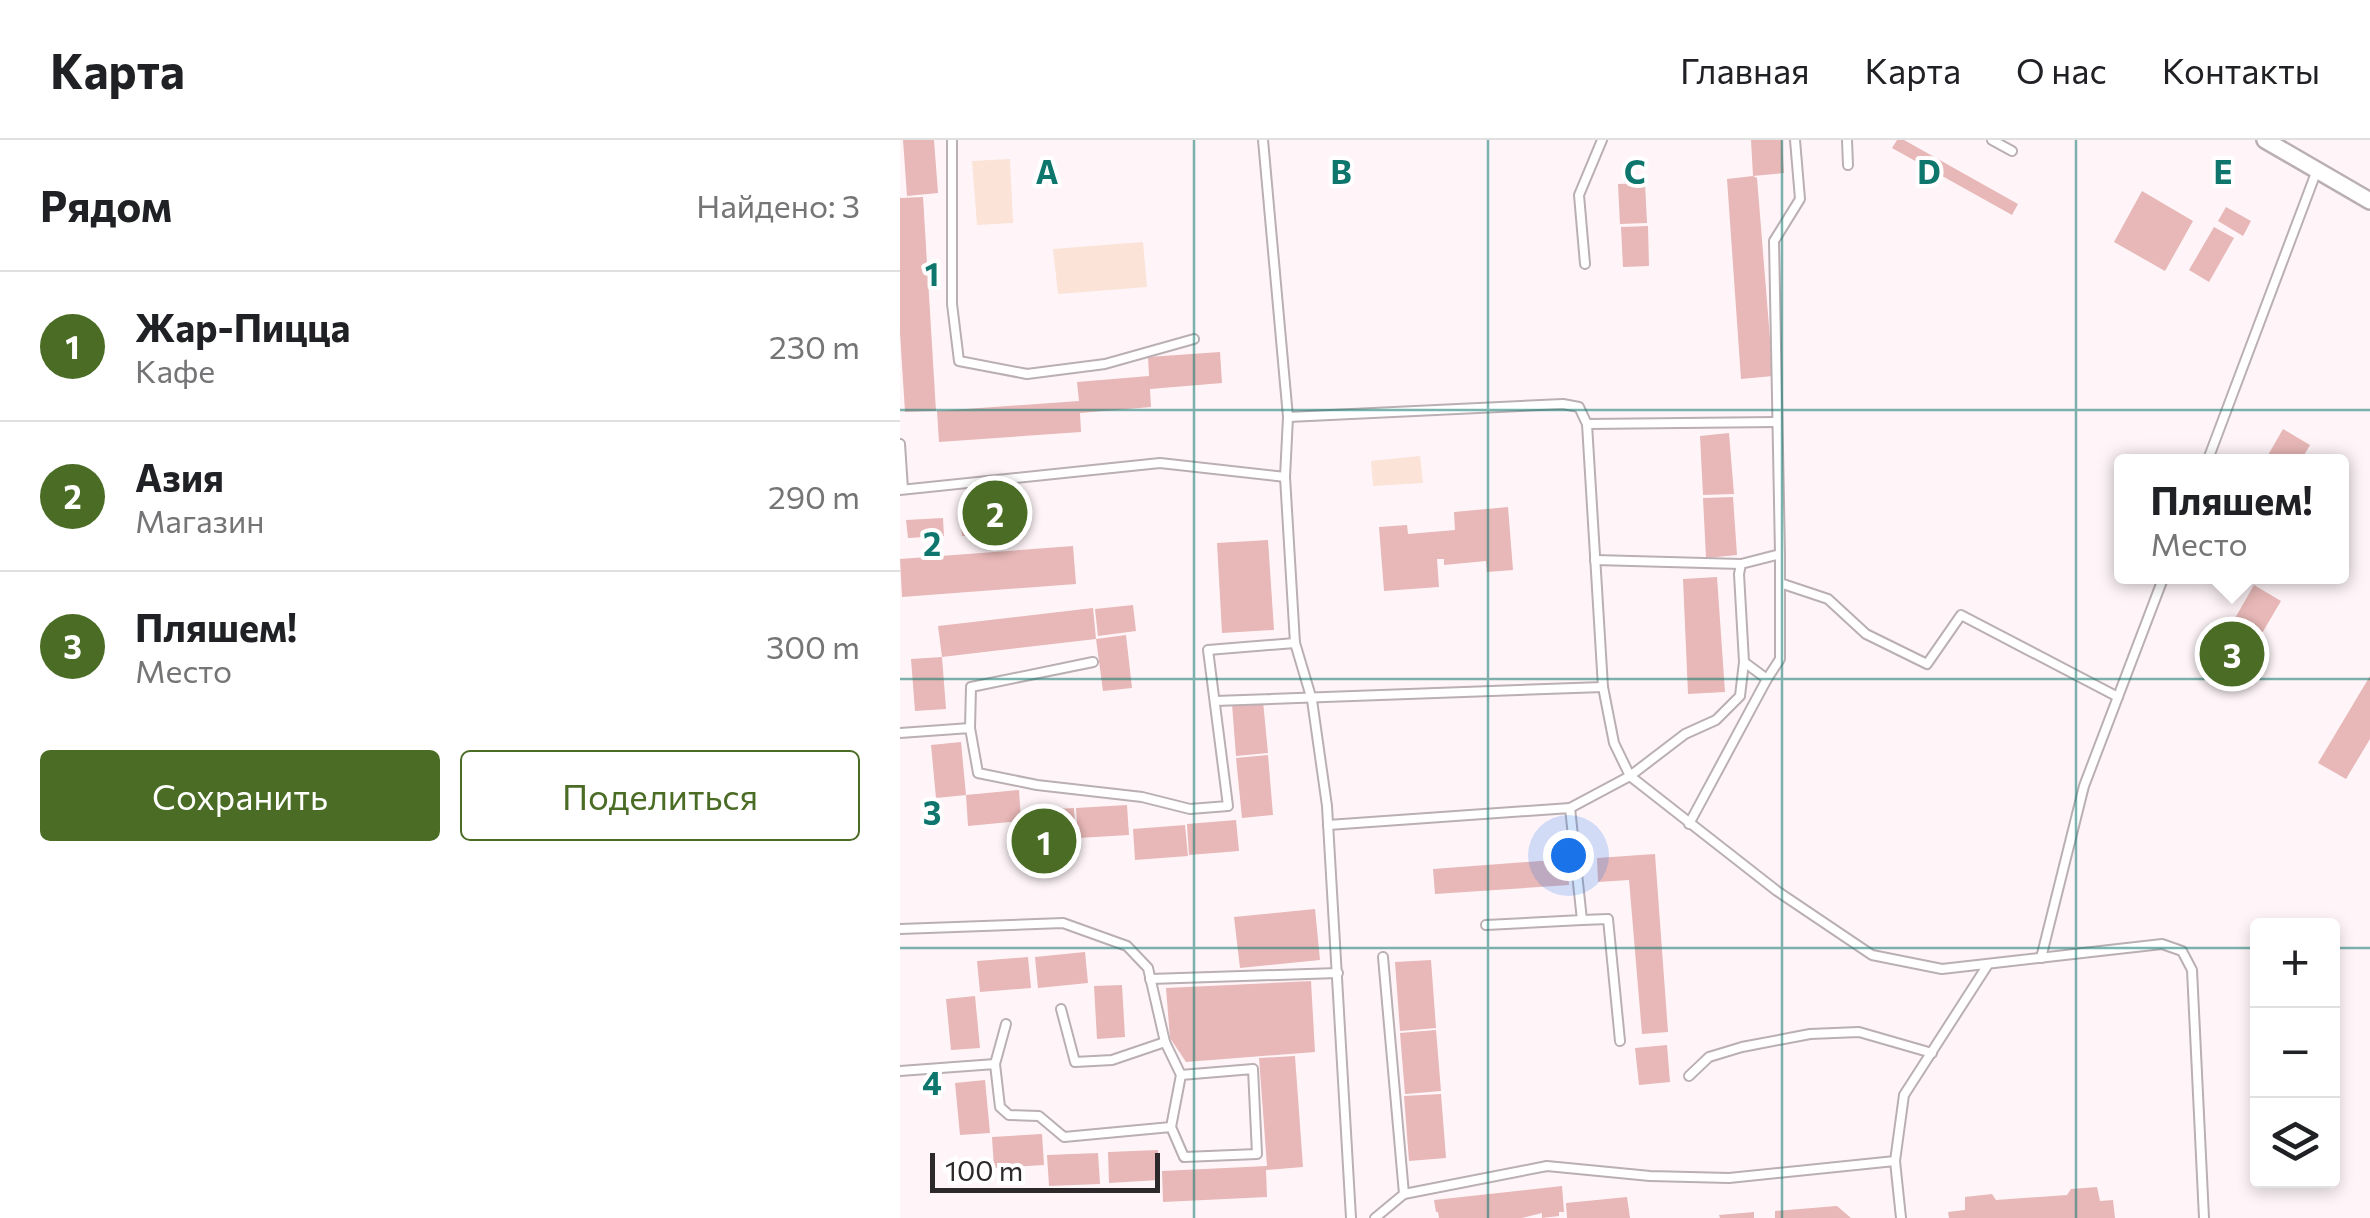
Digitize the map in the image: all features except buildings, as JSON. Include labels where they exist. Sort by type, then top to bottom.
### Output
[{"type":"street","points":[[2265,140],[2370,201]]},
{"type":"lane","points":[[952,140],[952,304],[959,361],[1027,374],[1105,364],[1194,340]]},
{"type":"lane","points":[[1263,140],[1288,417],[1285,477],[1295,643],[1312,700],[1328,826],[1352,1218]]},
{"type":"lane","points":[[1585,264],[1579,195],[1602,140]]},
{"type":"lane","points":[[1690,824],[1780,659],[1774,240],[1800,199],[1795,140]]},
{"type":"lane","points":[[1847,140],[1848,165]]},
{"type":"lane","points":[[1992,140],[2012,151]]},
{"type":"lane","points":[[941,155],[952,154]]},
{"type":"lane","points":[[2210,454],[2317,170]]},
{"type":"lane","points":[[1288,417],[1562,404],[1579,407],[1587,424],[1604,688],[1614,743],[1630,776],[1777,891],[1872,955],[1942,969],[2162,944],[2182,952],[2192,970],[2204,1218]]},
{"type":"lane","points":[[1587,424],[1777,422]]},
{"type":"lane","points":[[900,444],[901,489],[1160,464],[1285,477]]},
{"type":"lane","points":[[1596,560],[1742,564],[1780,554]]},
{"type":"lane","points":[[1328,826],[1570,808],[1630,776],[1685,734],[1716,720],[1740,696],[1744,662],[1738,574],[1742,564]]},
{"type":"lane","points":[[1780,583],[1828,599],[1866,634],[1928,664],[1961,616],[2118,696]]},
{"type":"lane","points":[[2041,958],[2084,786],[2161,584]]},
{"type":"lane","points":[[1093,662],[971,687],[970,728],[978,773],[1142,797],[1190,809],[1228,806],[1208,650],[1295,643]]},
{"type":"lane","points":[[1744,662],[1768,679]]},
{"type":"lane","points":[[1215,701],[1604,688]]},
{"type":"lane","points":[[900,733],[970,728]]},
{"type":"lane","points":[[1570,808],[1582,920]]},
{"type":"lane","points":[[1486,925],[1608,919],[1620,1041]]},
{"type":"lane","points":[[900,930],[1063,923],[1128,946],[1148,968],[1165,1042],[1181,1075],[1171,1128],[1184,1157],[1257,1154],[1253,1069],[1181,1075]]},
{"type":"lane","points":[[1383,957],[1404,1194]]},
{"type":"lane","points":[[1901,1218],[1896,1161],[1904,1095],[1988,966]]},
{"type":"lane","points":[[1150,980],[1338,973]]},
{"type":"lane","points":[[1062,1009],[1075,1062],[1112,1060],[1165,1042]]},
{"type":"lane","points":[[1006,1024],[994,1064],[1000,1106],[1009,1115],[1040,1116],[1064,1137],[1171,1128]]},
{"type":"lane","points":[[1689,1076],[1709,1057],[1810,1034],[1859,1032],[1932,1053]]},
{"type":"lane","points":[[900,1070],[994,1064]]},
{"type":"lane","points":[[1375,1218],[1404,1194],[1547,1166],[1650,1176],[1730,1178],[1896,1161]]},
{"type":"shaded area","points":[[1010,159],[1013,223],[977,225],[972,161]]},
{"type":"shaded area","points":[[1143,242],[1147,287],[1058,294],[1053,249]]},
{"type":"shaded area","points":[[1420,456],[1423,483],[1373,486],[1371,461]]},
{"type":"place","name":"Азия","points":[[995,513]]},
{"type":"place","name":"Пляшем!","points":[[2232,654]]},
{"type":"place","name":"Жар-Пицца","points":[[1044,841]]}]
